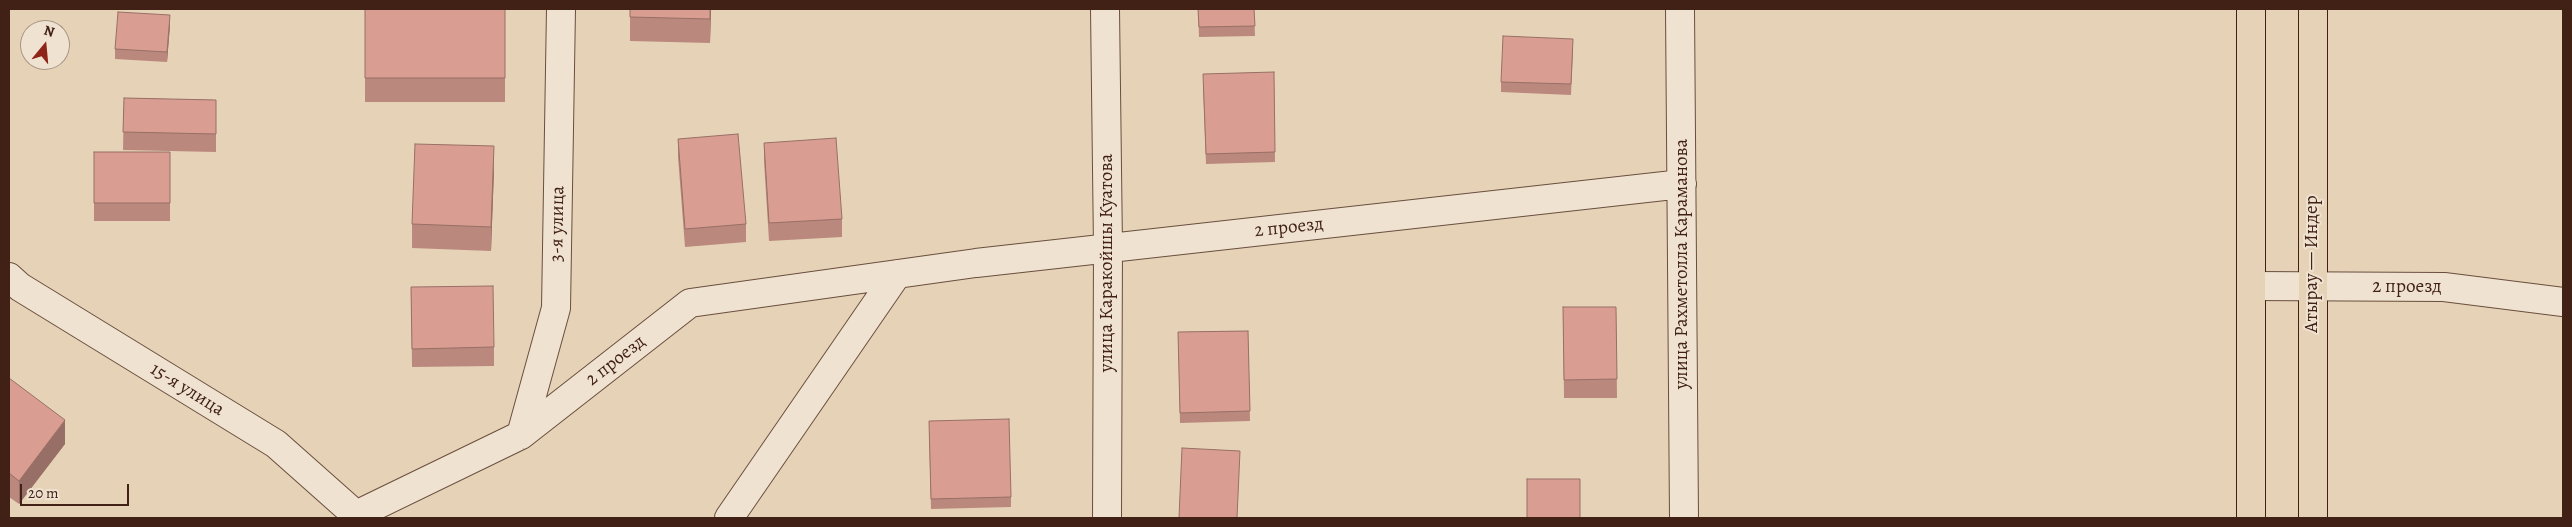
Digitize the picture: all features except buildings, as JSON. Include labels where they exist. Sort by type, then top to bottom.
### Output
[{"type":"main road","points":[[2250,9],[2251,518]]},
{"type":"main road","name":"Атырау — Индер","points":[[2313,9],[2313,518]]},
{"type":"street","name":"3-я улица","points":[[521,435],[556,308],[561,9]]},
{"type":"street","name":"улица Каракойшы Куатова","points":[[1105,9],[1108,248],[1107,518]]},
{"type":"street","name":"улица Рахметолла Караманова","points":[[1680,9],[1684,518]]},
{"type":"street","name":"2 проезд","points":[[355,517],[521,435],[690,303],[897,274],[1108,248],[1682,184]]},
{"type":"street","points":[[728,518],[897,274]]},
{"type":"street","name":"15-я улица","points":[[9,278],[20,287],[276,444],[355,517]]},
{"type":"street","name":"2 проезд","points":[[2251,286],[2312,288],[2444,287],[2563,302]]}]
